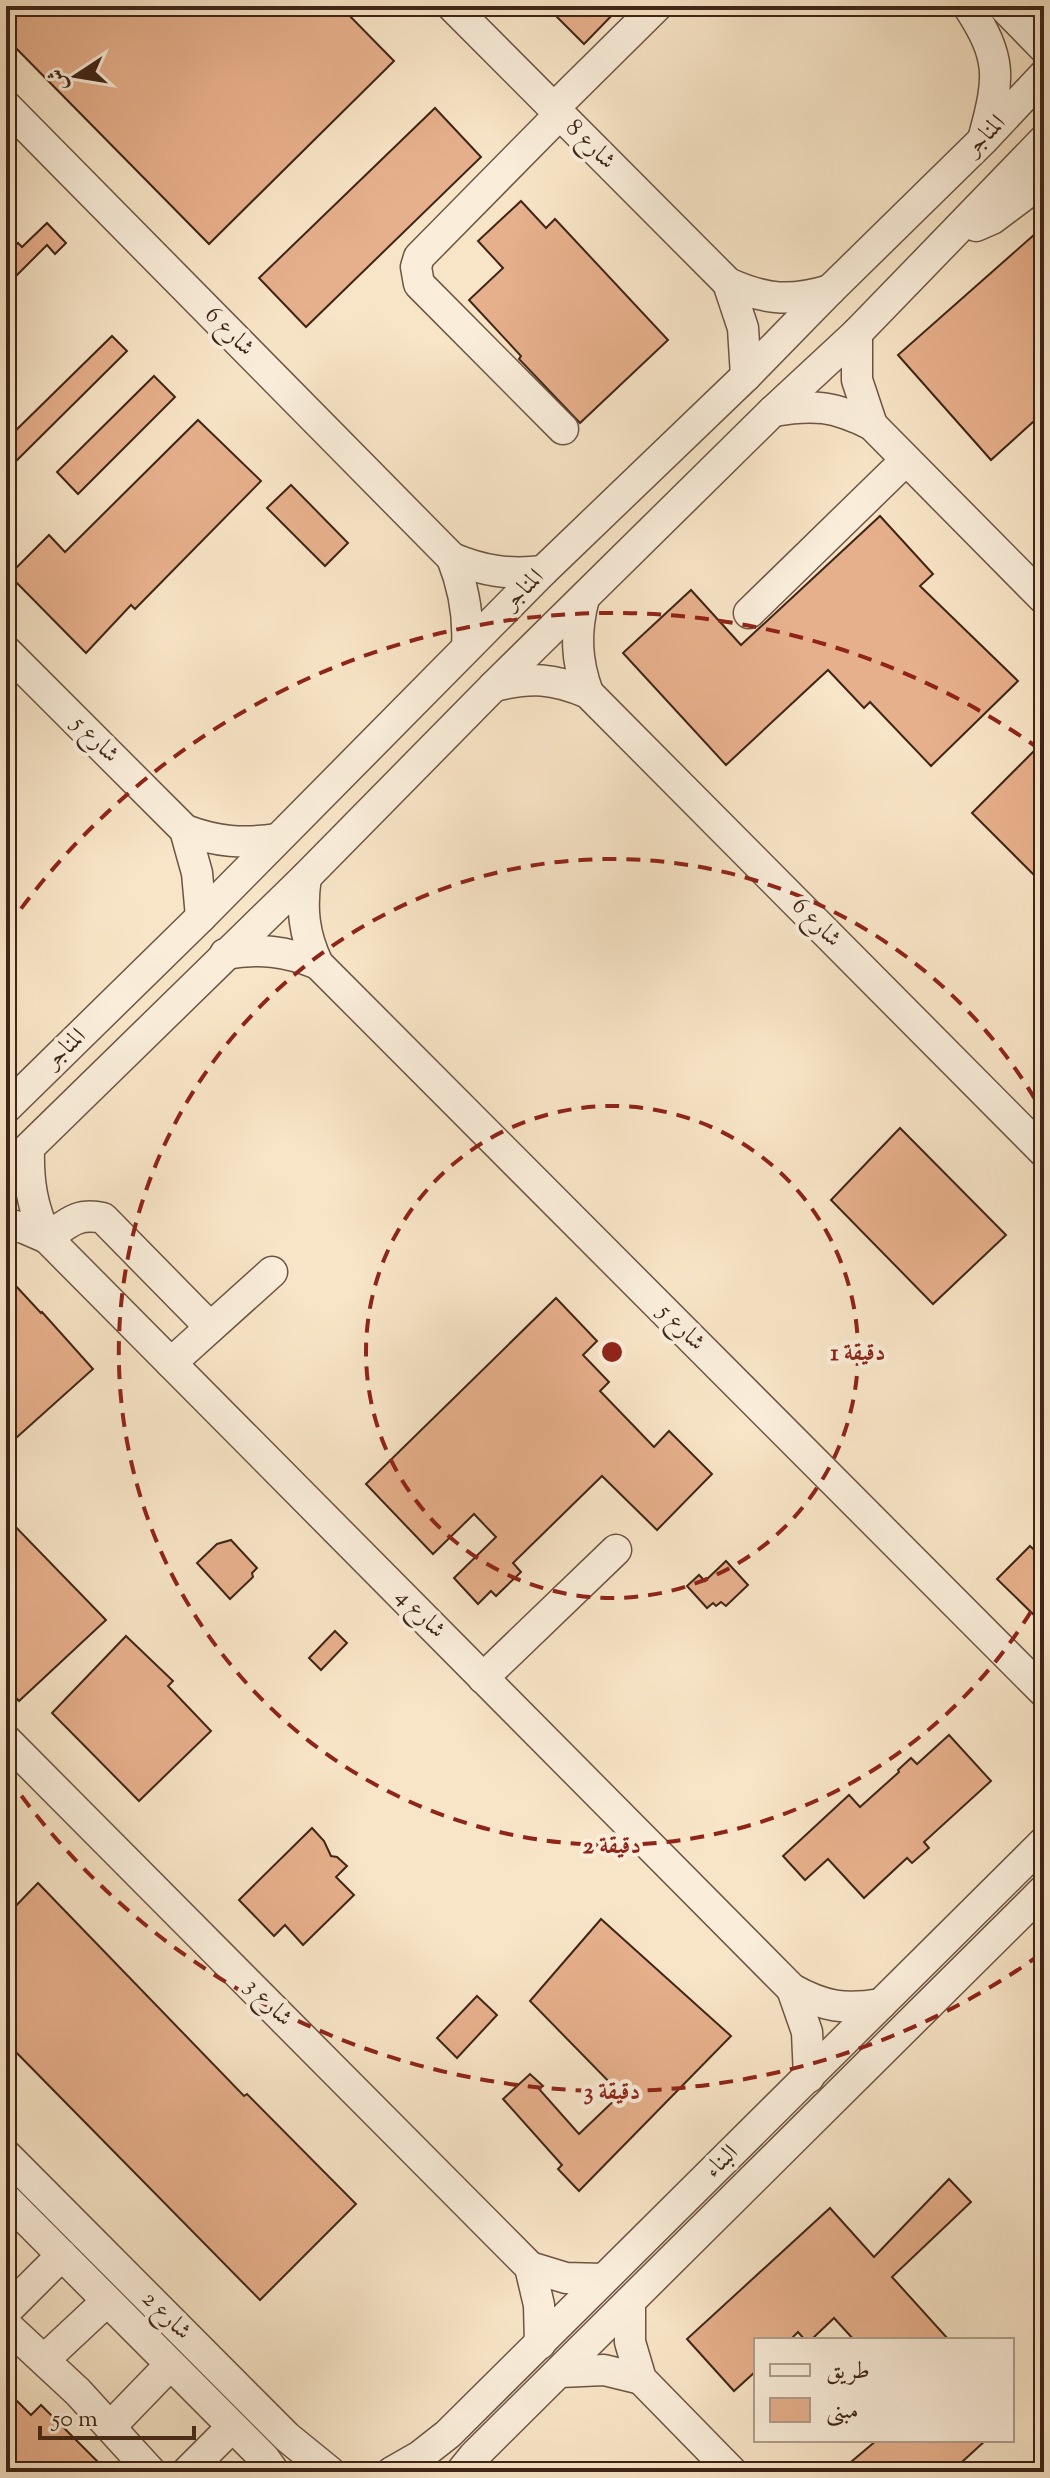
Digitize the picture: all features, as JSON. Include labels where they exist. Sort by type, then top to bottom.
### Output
[{"type":"street","points":[[563,429],[419,284],[416,267],[419,257],[657,6]]},
{"type":"street","points":[[968,6],[985,32],[993,53],[996,76],[984,139]]},
{"type":"street","points":[[1003,6],[1044,48]]},
{"type":"street","name":"شارع 8","points":[[467,11],[557,111],[728,283],[753,294],[778,299],[804,297],[830,290]]},
{"type":"street","name":"المناجر","points":[[6,1108],[201,917],[543,571],[746,376],[1044,75]]},
{"type":"street","name":"شارع 6","points":[[6,106],[452,558],[466,602],[467,647]]},
{"type":"street","name":"المناجر","points":[[6,1170],[306,877],[494,686],[773,411],[857,333],[1044,140]]},
{"type":"street","name":"المناجر","points":[[948,239],[992,219],[1044,180]]},
{"type":"street","name":"شارع 8","points":[[728,283],[743,328],[746,376]]},
{"type":"street","points":[[857,333],[857,380],[872,425]]},
{"type":"street","points":[[773,411],[803,406],[827,408],[872,425],[1044,599]]},
{"type":"street","points":[[749,613],[906,460]]},
{"type":"street","name":"شارع 6","points":[[452,558],[496,572],[519,574],[543,571]]},
{"type":"street","name":"شارع 6","points":[[584,598],[576,646],[588,693]]},
{"type":"street","name":"شارع 5","points":[[6,651],[185,830],[230,843],[277,839]]},
{"type":"street","name":"شارع 6","points":[[494,686],[518,680],[542,679],[566,683],[588,693],[1044,1152]]},
{"type":"street","name":"شارع 5","points":[[185,830],[197,873],[201,917]]},
{"type":"street","name":"شارع 5","points":[[306,877],[304,922],[318,964],[1044,1692]]},
{"type":"street","name":"شارع 5","points":[[225,954],[249,949],[273,950],[318,964]]},
{"type":"street","name":"شارع 4","points":[[29,1148],[31,1197],[47,1238],[792,1989],[835,2007],[858,2008],[881,2004]]},
{"type":"street","points":[[47,1238],[74,1219],[88,1215],[103,1218],[210,1327]]},
{"type":"street","name":"شارع 4","points":[[6,1224],[47,1238]]},
{"type":"street","points":[[171,1363],[272,1272]]},
{"type":"street","points":[[483,1678],[616,1550]]},
{"type":"street","name":"شارع 3","points":[[6,1740],[530,2267],[566,2278],[603,2279]]},
{"type":"street","name":"البناء","points":[[392,2472],[420,2456],[448,2434],[1044,1842]]},
{"type":"street","name":"البناء","points":[[461,2472],[1044,1890]]},
{"type":"street","name":"شارع 4","points":[[792,1989],[807,2032],[809,2077]]},
{"type":"street","name":"شارع 2","points":[[6,2155],[287,2437],[330,2472]]},
{"type":"street","name":"شارع 2","points":[[6,2199],[274,2472]]},
{"type":"street","points":[[6,2311],[62,2255]]},
{"type":"street","points":[[530,2267],[539,2305],[540,2344]]},
{"type":"street","points":[[45,2359],[107,2301]]},
{"type":"street","points":[[630,2302],[630,2342],[641,2379],[732,2472]]},
{"type":"street","points":[[6,2325],[45,2359],[151,2472]]},
{"type":"street","points":[[111,2426],[170,2365]]},
{"type":"street","points":[[560,2372],[604,2370],[641,2379]]},
{"type":"street","points":[[187,2472],[232,2427]]},
{"type":"building","points":[[6,6],[340,6],[394,61],[209,244],[6,38]]},
{"type":"building","points":[[546,6],[621,6],[584,44]]},
{"type":"building","points":[[435,108],[481,157],[306,327],[259,278]]},
{"type":"building","points":[[521,201],[546,228],[555,219],[668,340],[580,423],[519,359],[521,356],[469,300],[503,268],[478,241]]},
{"type":"building","points":[[47,223],[66,243],[55,254],[47,245],[6,286],[6,254],[18,243],[22,247]]},
{"type":"building","points":[[1044,226],[1044,412],[991,460],[898,355]]},
{"type":"building","points":[[112,336],[127,351],[6,471],[6,440]]},
{"type":"building","points":[[154,376],[175,397],[78,494],[57,472]]},
{"type":"building","points":[[198,420],[261,481],[135,609],[131,605],[86,653],[9,575],[49,535],[65,552]]},
{"type":"building","points":[[291,485],[348,543],[325,566],[267,508]]},
{"type":"building","points":[[880,516],[933,574],[920,586],[1018,681],[931,766],[870,702],[864,708],[828,670],[726,765],[623,653],[691,590],[741,645]]},
{"type":"building","points":[[1044,741],[1044,885],[972,813]]},
{"type":"building","points":[[900,1128],[1006,1235],[933,1304],[831,1200]]},
{"type":"building","points":[[15,1285],[93,1369],[6,1447],[6,1293]]},
{"type":"building","points":[[556,1298],[597,1341],[583,1355],[609,1382],[600,1391],[654,1447],[669,1431],[712,1474],[657,1530],[602,1476],[513,1563],[521,1572],[496,1596],[491,1591],[478,1604],[454,1578],[496,1537],[474,1514],[433,1554],[366,1484]]},
{"type":"building","points":[[6,1517],[106,1620],[19,1701],[6,1687]]},
{"type":"building","points":[[231,1540],[257,1568],[252,1573],[253,1577],[230,1599],[197,1563],[217,1544]]},
{"type":"building","points":[[1030,1546],[1044,1559],[1044,1609],[1036,1617],[997,1579]]},
{"type":"building","points":[[726,1561],[748,1585],[726,1606],[721,1602],[707,1608],[687,1586],[699,1575],[705,1581]]},
{"type":"building","points":[[335,1631],[347,1643],[321,1670],[309,1658]]},
{"type":"building","points":[[126,1636],[173,1681],[168,1686],[211,1731],[139,1801],[52,1713]]},
{"type":"building","points":[[949,1735],[991,1781],[924,1842],[929,1848],[912,1863],[907,1858],[864,1898],[828,1859],[805,1880],[783,1856],[849,1795],[860,1807],[911,1758],[917,1764]]},
{"type":"building","points":[[312,1828],[324,1841],[331,1856],[347,1866],[336,1877],[354,1895],[303,1945],[285,1925],[274,1936],[239,1900]]},
{"type":"building","points":[[38,1883],[244,2096],[247,2094],[356,2204],[260,2300],[6,2042],[6,1916]]},
{"type":"building","points":[[601,1919],[731,2036],[579,2191],[558,2169],[562,2165],[503,2099],[530,2074],[543,2086],[539,2089],[579,2134],[621,2094],[530,2001]]},
{"type":"building","points":[[477,1996],[497,2015],[457,2058],[437,2038]]},
{"type":"building","points":[[949,2179],[971,2202],[892,2277],[947,2338],[852,2338],[834,2318],[813,2338],[803,2338],[798,2332],[792,2338],[754,2338],[754,2373],[734,2391],[687,2339],[830,2208],[874,2257]]},
{"type":"building","points":[[6,2390],[31,2415],[41,2405],[108,2472],[6,2472]]},
{"type":"building","points":[[875,2442],[984,2442],[951,2472],[839,2472]]}]
